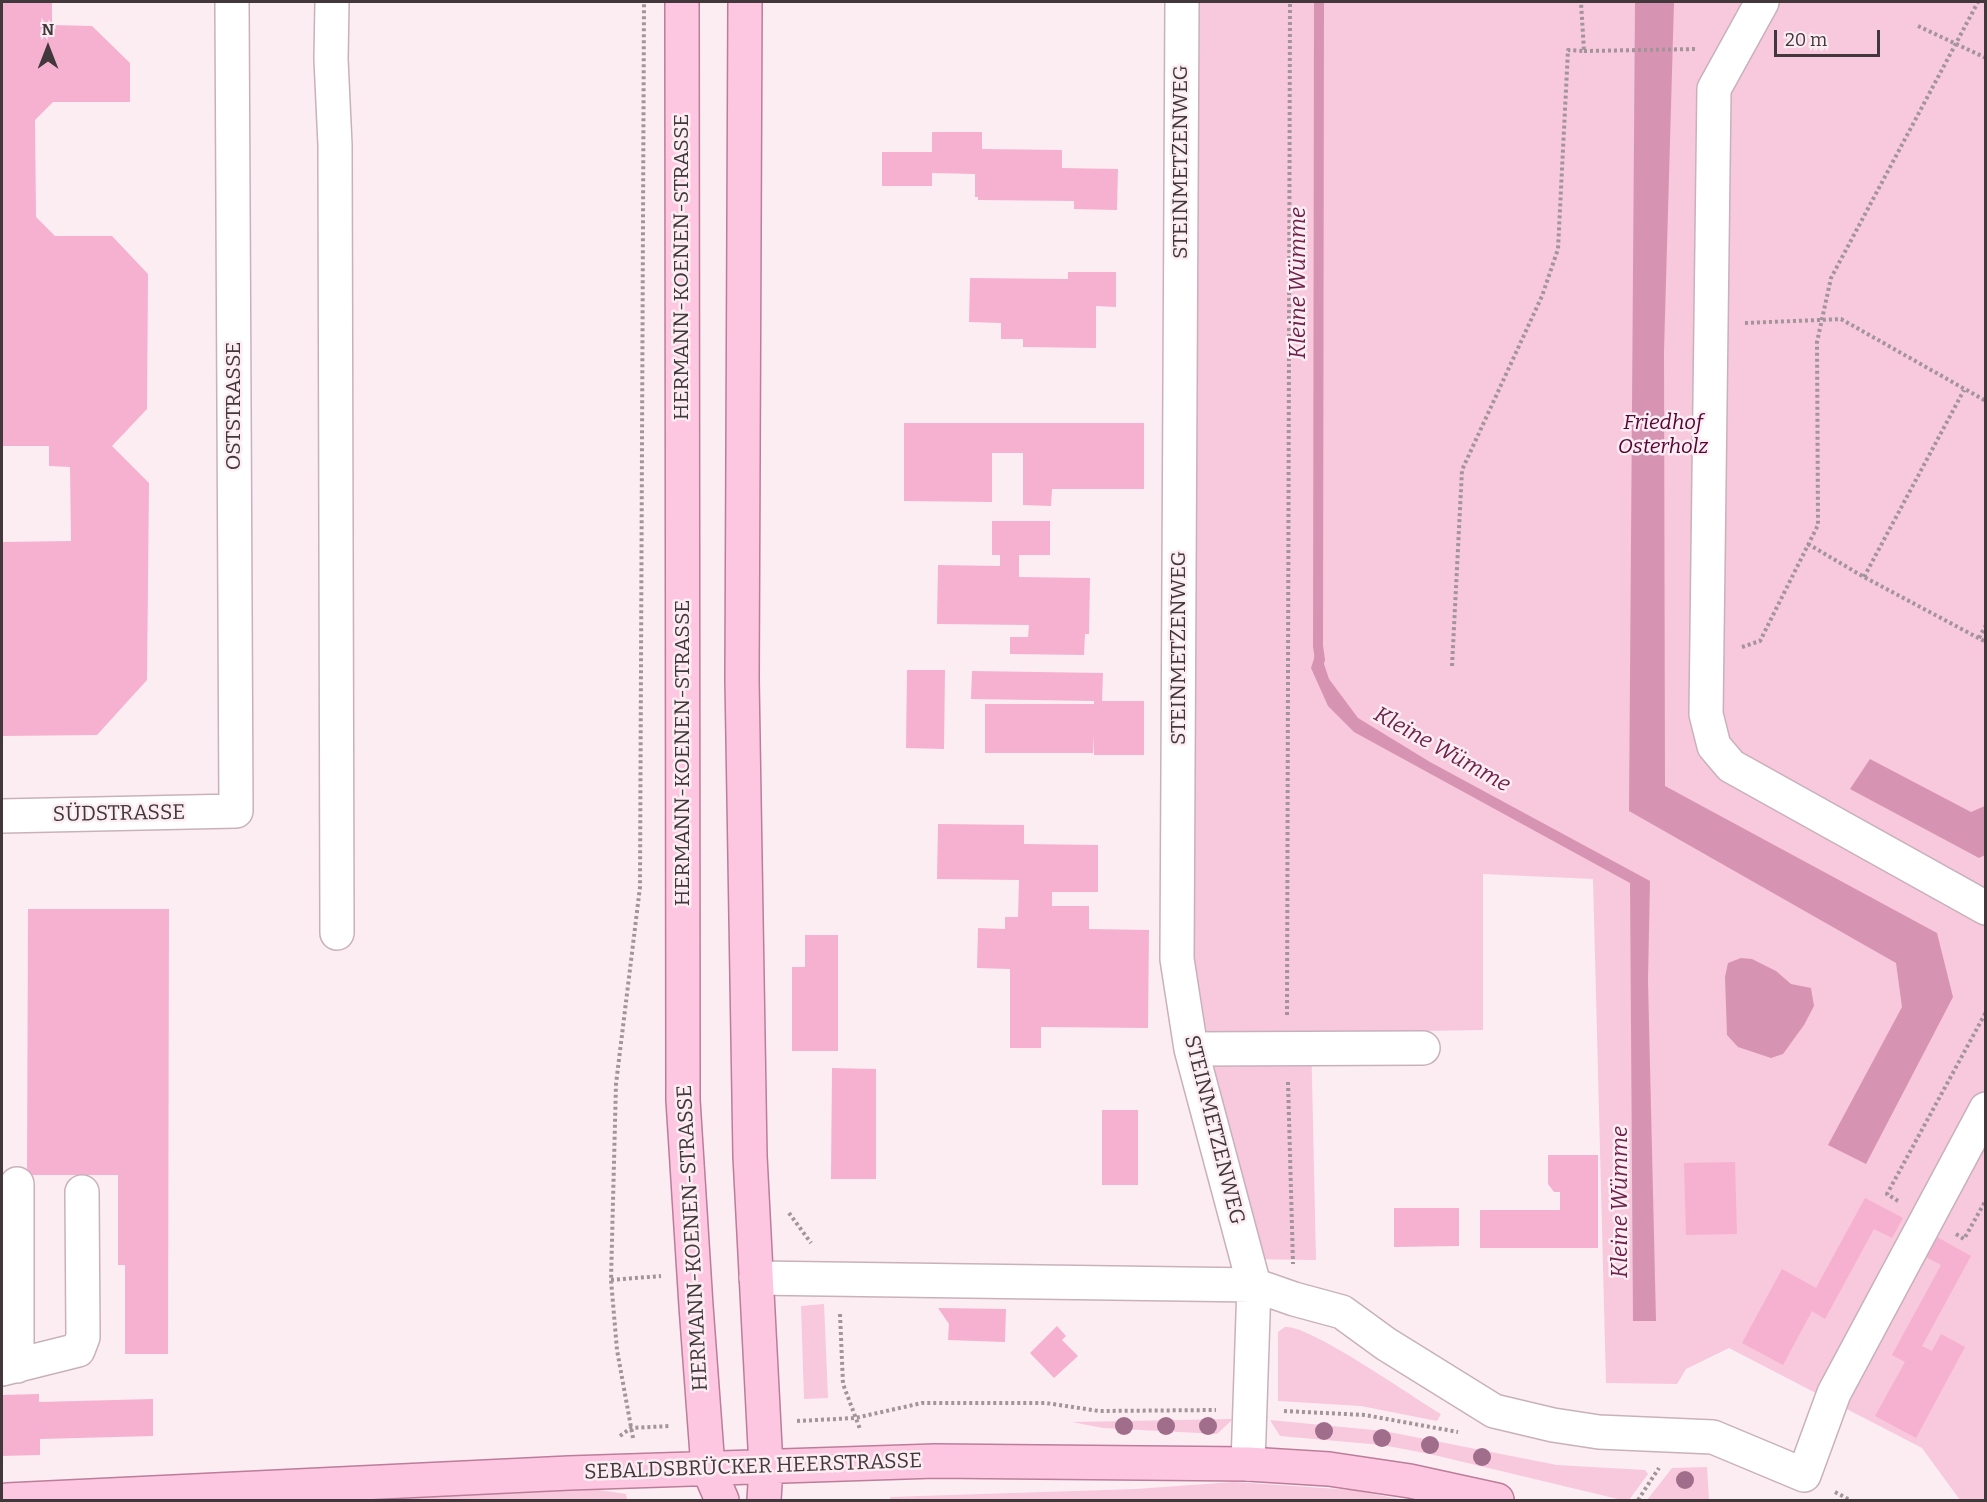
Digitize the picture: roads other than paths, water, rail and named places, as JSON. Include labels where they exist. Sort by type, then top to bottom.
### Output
[{"type":"main road","name":"HERMANN-KOENEN-STRASSE","points":[[682,2],[683,1100],[708,1468],[722,1500]]},
{"type":"main road","points":[[745,2],[742,679],[750,1156],[766,1467],[764,1500]]},
{"type":"main road","name":"SEBALDSBRÜCKER HEERSTRASSE","points":[[7,1500],[708,1468],[946,1461],[1248,1464],[1329,1470],[1410,1481],[1496,1500]]},
{"type":"street","name":"OSTSTRASSE","points":[[232,2],[236,811]]},
{"type":"street","points":[[332,2],[331,59],[335,156],[337,933]]},
{"type":"street","name":"STEINMETZENWEG","points":[[1182,2],[1177,959],[1191,1049],[1254,1286],[1248,1464]]},
{"type":"street","points":[[1762,2],[1714,89],[1706,714],[1714,746],[1731,766],[1986,908]]},
{"type":"street","name":"SÜDSTRASSE","points":[[2,816],[236,811]]},
{"type":"street","points":[[1191,1049],[1423,1048]]},
{"type":"street","points":[[756,1278],[1254,1286],[1342,1312],[1386,1344],[1494,1411],[1553,1425],[1599,1432],[1713,1437],[1804,1475],[1834,1393],[1986,1109]]},
{"type":"street","points":[[17,1184],[9,1367],[78,1350],[83,1337],[82,1192]]},
{"type":"waterway","name":"Kleine Wümme","points":[[1319,2],[1318,646],[1320,660]]},
{"type":"park label","name":"Friedhof Osterholz","points":[[1663,435]]}]
